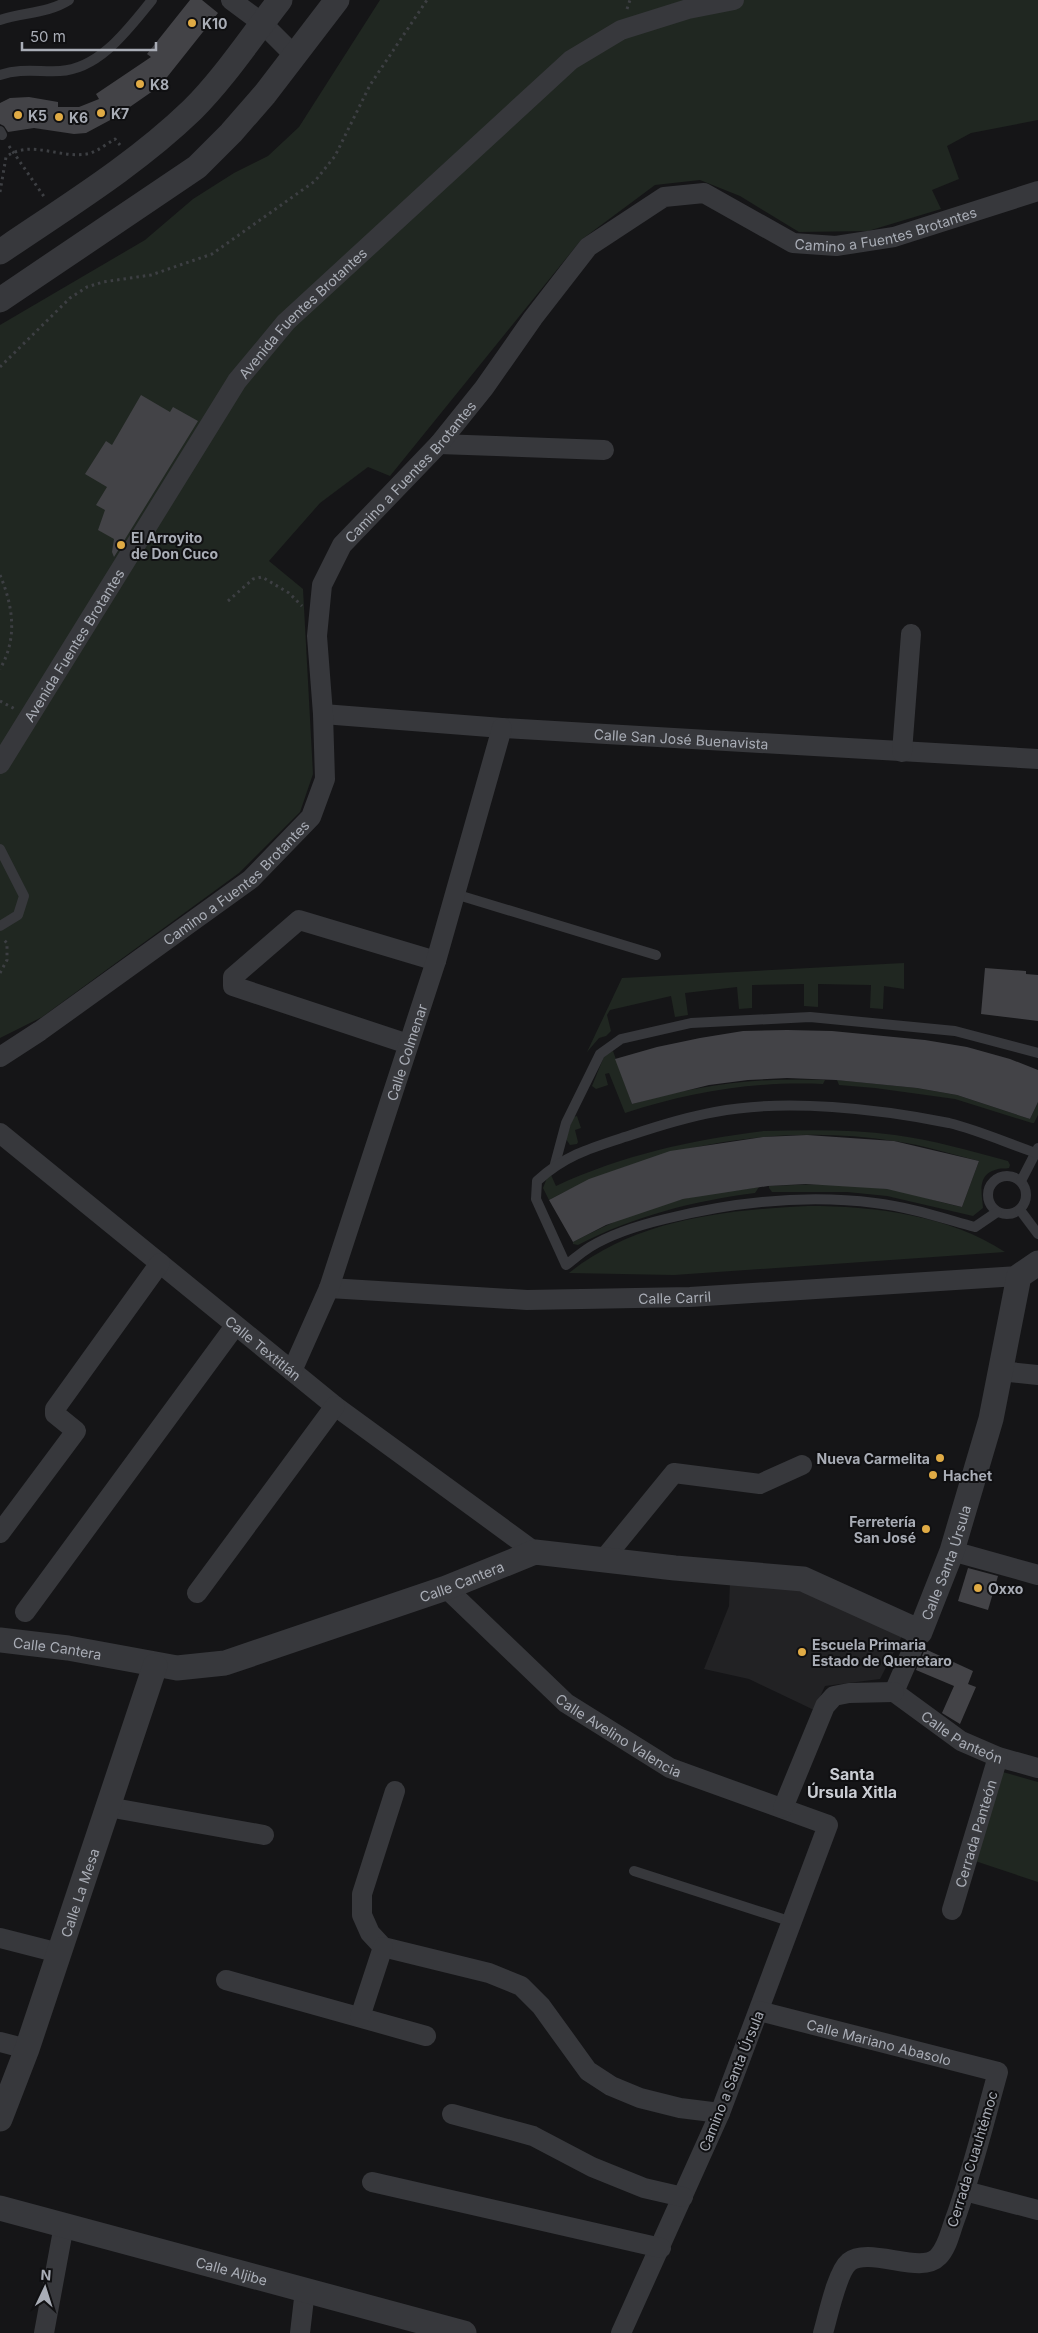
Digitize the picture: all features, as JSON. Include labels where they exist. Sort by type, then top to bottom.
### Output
[{"type":"street","points":[[232,0],[262,23],[295,56]]},
{"type":"street","points":[[0,252],[131,162],[193,108],[280,0]]},
{"type":"street","points":[[0,300],[197,167],[231,133],[295,56],[337,0]]},
{"type":"street","name":"Avenida Fuentes Brotantes","points":[[0,764],[237,380],[286,322],[570,60],[621,30],[688,9],[734,0]]},
{"type":"street","name":"Camino a Fuentes Brotantes","points":[[0,1057],[40,1031],[252,879],[311,817],[325,779],[324,714],[317,636],[322,586],[342,544],[439,444],[484,388],[533,318],[588,247],[664,198],[704,193],[793,243],[836,246],[894,237],[1038,191]]},
{"type":"street","points":[[439,444],[604,450]]},
{"type":"street","points":[[902,752],[911,634]]},
{"type":"street","name":"Calle San José Buenavista","points":[[324,714],[502,728],[1038,759]]},
{"type":"street","name":"Calle Colmenar","points":[[292,1371],[330,1288],[436,961],[502,728]]},
{"type":"street","points":[[408,1044],[233,986],[233,978],[300,920],[436,961]]},
{"type":"street","name":"Calle Textitlán","points":[[0,1133],[335,1406],[534,1552]]},
{"type":"street","points":[[0,1533],[76,1431],[55,1414],[55,1409],[160,1263]]},
{"type":"street","name":"Calle Carril","points":[[330,1288],[527,1300],[690,1297],[1028,1270]]},
{"type":"street","name":"Calle Santa Úrsula","points":[[894,1692],[952,1551],[991,1419],[1000,1371],[1028,1270]]},
{"type":"street","points":[[25,1612],[235,1326]]},
{"type":"street","points":[[1000,1371],[1038,1375]]},
{"type":"street","points":[[197,1593],[335,1406]]},
{"type":"street","points":[[603,1560],[674,1473],[760,1484],[802,1465]]},
{"type":"street","points":[[952,1551],[1038,1575]]},
{"type":"street","name":"Calle Cantera","points":[[0,1640],[68,1648],[155,1666],[177,1668],[225,1663],[446,1588],[534,1552],[674,1568],[803,1579],[920,1632]]},
{"type":"street","name":"Calle Avelino Valencia","points":[[446,1588],[566,1703],[670,1768],[828,1824]]},
{"type":"street","name":"Calle La Mesa","points":[[0,2119],[7,2084],[27,2049],[155,1666]]},
{"type":"street","points":[[783,1808],[825,1706],[834,1696],[849,1693],[894,1692]]},
{"type":"street","name":"Calle Panteón","points":[[894,1692],[961,1741],[998,1757],[1038,1768]]},
{"type":"street","name":"Cerrada Panteón","points":[[952,1910],[998,1757]]},
{"type":"street","points":[[395,1791],[362,1894],[362,1914],[370,1932],[383,1947],[488,1973],[521,1986],[541,2006],[588,2071],[611,2086],[640,2098],[672,2106],[720,2113]]},
{"type":"street","points":[[108,1807],[264,1835]]},
{"type":"street","name":"Camino a Santa Úrsula","points":[[621,2333],[661,2248],[720,2113],[828,1824]]},
{"type":"street","points":[[0,1938],[59,1954]]},
{"type":"street","points":[[360,2017],[383,1947]]},
{"type":"street","points":[[226,1980],[426,2036]]},
{"type":"street","name":"Calle Mariano Abasolo","points":[[759,2011],[998,2072]]},
{"type":"street","points":[[0,2042],[27,2049]]},
{"type":"street","name":"Cerrada Cuauhtémoc","points":[[823,2333],[842,2271],[850,2261],[862,2258],[925,2262],[938,2258],[965,2191],[998,2072]]},
{"type":"street","points":[[452,2114],[532,2136],[601,2170],[644,2188],[683,2197]]},
{"type":"street","points":[[372,2182],[661,2248]]},
{"type":"street","points":[[965,2191],[1038,2210]]},
{"type":"street","name":"Calle Aljibe","points":[[0,2208],[305,2290],[435,2329],[464,2333]]},
{"type":"street","points":[[44,2333],[64,2225]]},
{"type":"street","points":[[300,2333],[305,2290]]},
{"type":"lane","points":[[0,20],[16,15],[43,12],[69,0]]},
{"type":"lane","points":[[0,75],[15,70],[63,71],[78,67],[108,49],[123,35],[152,0]]},
{"type":"lane","points":[[0,849],[24,896],[18,915],[0,926]]},
{"type":"lane","points":[[455,894],[656,955]]},
{"type":"lane","points":[[555,1164],[566,1123],[600,1054],[621,1039],[691,1024],[810,1017],[955,1031],[1038,1053]]},
{"type":"lane","points":[[997,1212],[975,1227],[922,1212],[876,1203],[823,1198],[765,1201],[710,1208],[622,1232],[591,1246],[566,1265],[536,1199],[537,1181],[555,1164],[592,1148],[716,1111],[791,1105],[868,1110],[951,1124],[1037,1150],[1021,1181]]},
{"type":"lane","points":[[1002,1176],[1016,1178],[1021,1181],[1027,1193],[1024,1206],[1020,1210],[1009,1215],[997,1212],[989,1202],[988,1196],[992,1183],[1002,1176]]},
{"type":"lane","points":[[1020,1210],[1038,1234]]},
{"type":"lane","points":[[634,1871],[792,1922]]},
{"type":"path","points":[[0,367],[70,298],[87,287],[103,282],[152,275],[212,254],[315,181],[335,156],[370,85],[427,0]]},
{"type":"path","points":[[1,133],[56,214]]},
{"type":"path","points":[[0,192],[6,157],[22,148],[52,153],[83,154],[92,152],[115,139],[131,162]]},
{"type":"path","points":[[0,575],[9,598],[13,622],[5,660],[0,669]]},
{"type":"path","points":[[228,601],[253,579],[262,577],[290,593],[304,608],[319,618]]},
{"type":"path","points":[[0,936],[8,943],[7,960],[0,973]]},
{"type":"shaded area","points":[[380,0],[1038,0],[1038,120],[971,133],[947,146],[959,179],[932,190],[941,209],[868,231],[799,232],[740,196],[700,180],[655,185],[581,240],[390,476],[368,467],[320,503],[269,561],[303,589],[313,774],[300,812],[239,873],[42,1017],[0,1038],[0,325],[145,240],[193,199],[234,173],[268,156],[299,127]]},
{"type":"shaded area","points":[[904,963],[904,989],[884,986],[883,1009],[870,1008],[871,985],[818,984],[818,1007],[804,1006],[804,984],[752,985],[752,1008],[739,1009],[737,987],[685,993],[688,1015],[675,1017],[671,996],[610,1010],[607,1015],[611,1031],[606,1036],[599,1038],[587,1052],[622,978]]},
{"type":"shaded area","points":[[613,1051],[632,1104],[704,1087],[751,1081],[825,1080],[823,1084],[772,1084],[722,1090],[674,1099],[625,1113],[609,1073],[605,1074],[608,1085],[596,1089],[592,1086],[605,1054]]},
{"type":"shaded area","points":[[837,1080],[917,1088],[957,1095],[1030,1119],[1038,1102],[1038,1115],[1034,1123],[1032,1123],[955,1099],[839,1085]]},
{"type":"shaded area","points":[[577,1116],[581,1128],[575,1130],[578,1142],[577,1144],[570,1145],[566,1139],[573,1117]]},
{"type":"shaded area","points":[[764,1131],[846,1131],[895,1135],[966,1150],[1008,1161],[1010,1165],[1009,1168],[991,1171],[986,1175],[982,1185],[983,1208],[973,1216],[887,1196],[847,1192],[772,1192],[769,1188],[769,1186],[813,1184],[873,1187],[907,1193],[962,1207],[979,1161],[926,1147],[850,1136],[761,1137],[717,1143],[674,1152],[631,1165],[589,1181],[549,1200],[543,1188],[547,1178],[551,1175],[556,1186],[606,1166],[658,1150],[710,1139]]},
{"type":"shaded area","points":[[759,1187],[755,1193],[709,1200],[664,1211],[621,1226],[578,1245],[573,1244],[573,1242],[613,1223],[669,1202]]},
{"type":"shaded area","points":[[808,1206],[859,1208],[910,1215],[960,1229],[983,1239],[1005,1252],[674,1275],[569,1273],[595,1255],[623,1240],[652,1229],[714,1215]]},
{"type":"shaded area","name":"Escuela Primaria Estado de Queretaro","points":[[730,1582],[804,1586],[902,1636],[880,1679],[825,1686],[814,1710],[749,1679],[704,1669],[729,1606]]},
{"type":"shaded area","points":[[999,1771],[1038,1782],[1038,1882],[975,1861]]},
{"type":"building","points":[[190,0],[202,0],[218,13],[160,86],[114,118],[86,133],[74,134],[34,128],[8,132],[0,124],[0,103],[10,98],[29,97],[58,102],[58,107],[79,107],[99,99],[96,94],[151,57],[147,54]]},
{"type":"building","points":[[141,395],[170,412],[173,407],[198,421],[114,557],[112,552],[114,539],[98,530],[105,510],[96,505],[107,487],[85,474],[106,441],[112,445]]},
{"type":"building","points":[[985,968],[1026,971],[1026,974],[1038,975],[1038,1021],[981,1014]]},
{"type":"building","points":[[743,1031],[832,1031],[925,1040],[967,1047],[1010,1059],[1038,1070],[1038,1102],[1030,1119],[957,1095],[917,1088],[836,1080],[787,1078],[709,1085],[632,1104],[615,1059],[657,1047],[700,1038]]},
{"type":"building","points":[[807,1135],[894,1141],[979,1161],[962,1207],[887,1189],[806,1184],[768,1186],[683,1199],[606,1225],[573,1242],[549,1200],[589,1179],[670,1151],[763,1137]]},
{"type":"building","name":"Oxxo","points":[[968,1568],[998,1576],[988,1610],[958,1601]]},
{"type":"building","points":[[925,1649],[973,1671],[968,1684],[976,1687],[960,1724],[942,1713],[954,1686],[916,1670]]},
{"type":"place","name":"K10","points":[[192,23]]},
{"type":"place","name":"K8","points":[[140,84]]},
{"type":"place","name":"K7","points":[[101,113]]},
{"type":"place","name":"K5","points":[[18,115]]},
{"type":"place","name":"K6","points":[[59,117]]},
{"type":"place","name":"El Arroyito de Don Cuco","points":[[121,545]]},
{"type":"place","name":"Nueva Carmelita","points":[[940,1458]]},
{"type":"place","name":"Hachet","points":[[933,1475]]},
{"type":"place","name":"Ferretería San José","points":[[926,1529]]},
{"type":"place","name":"Oxxo","points":[[978,1588]]},
{"type":"place","name":"Escuela Primaria Estado de Queretaro","points":[[802,1652]]},
{"type":"district","name":"Santa Úrsula Xitla","points":[[852,1783]]}]
